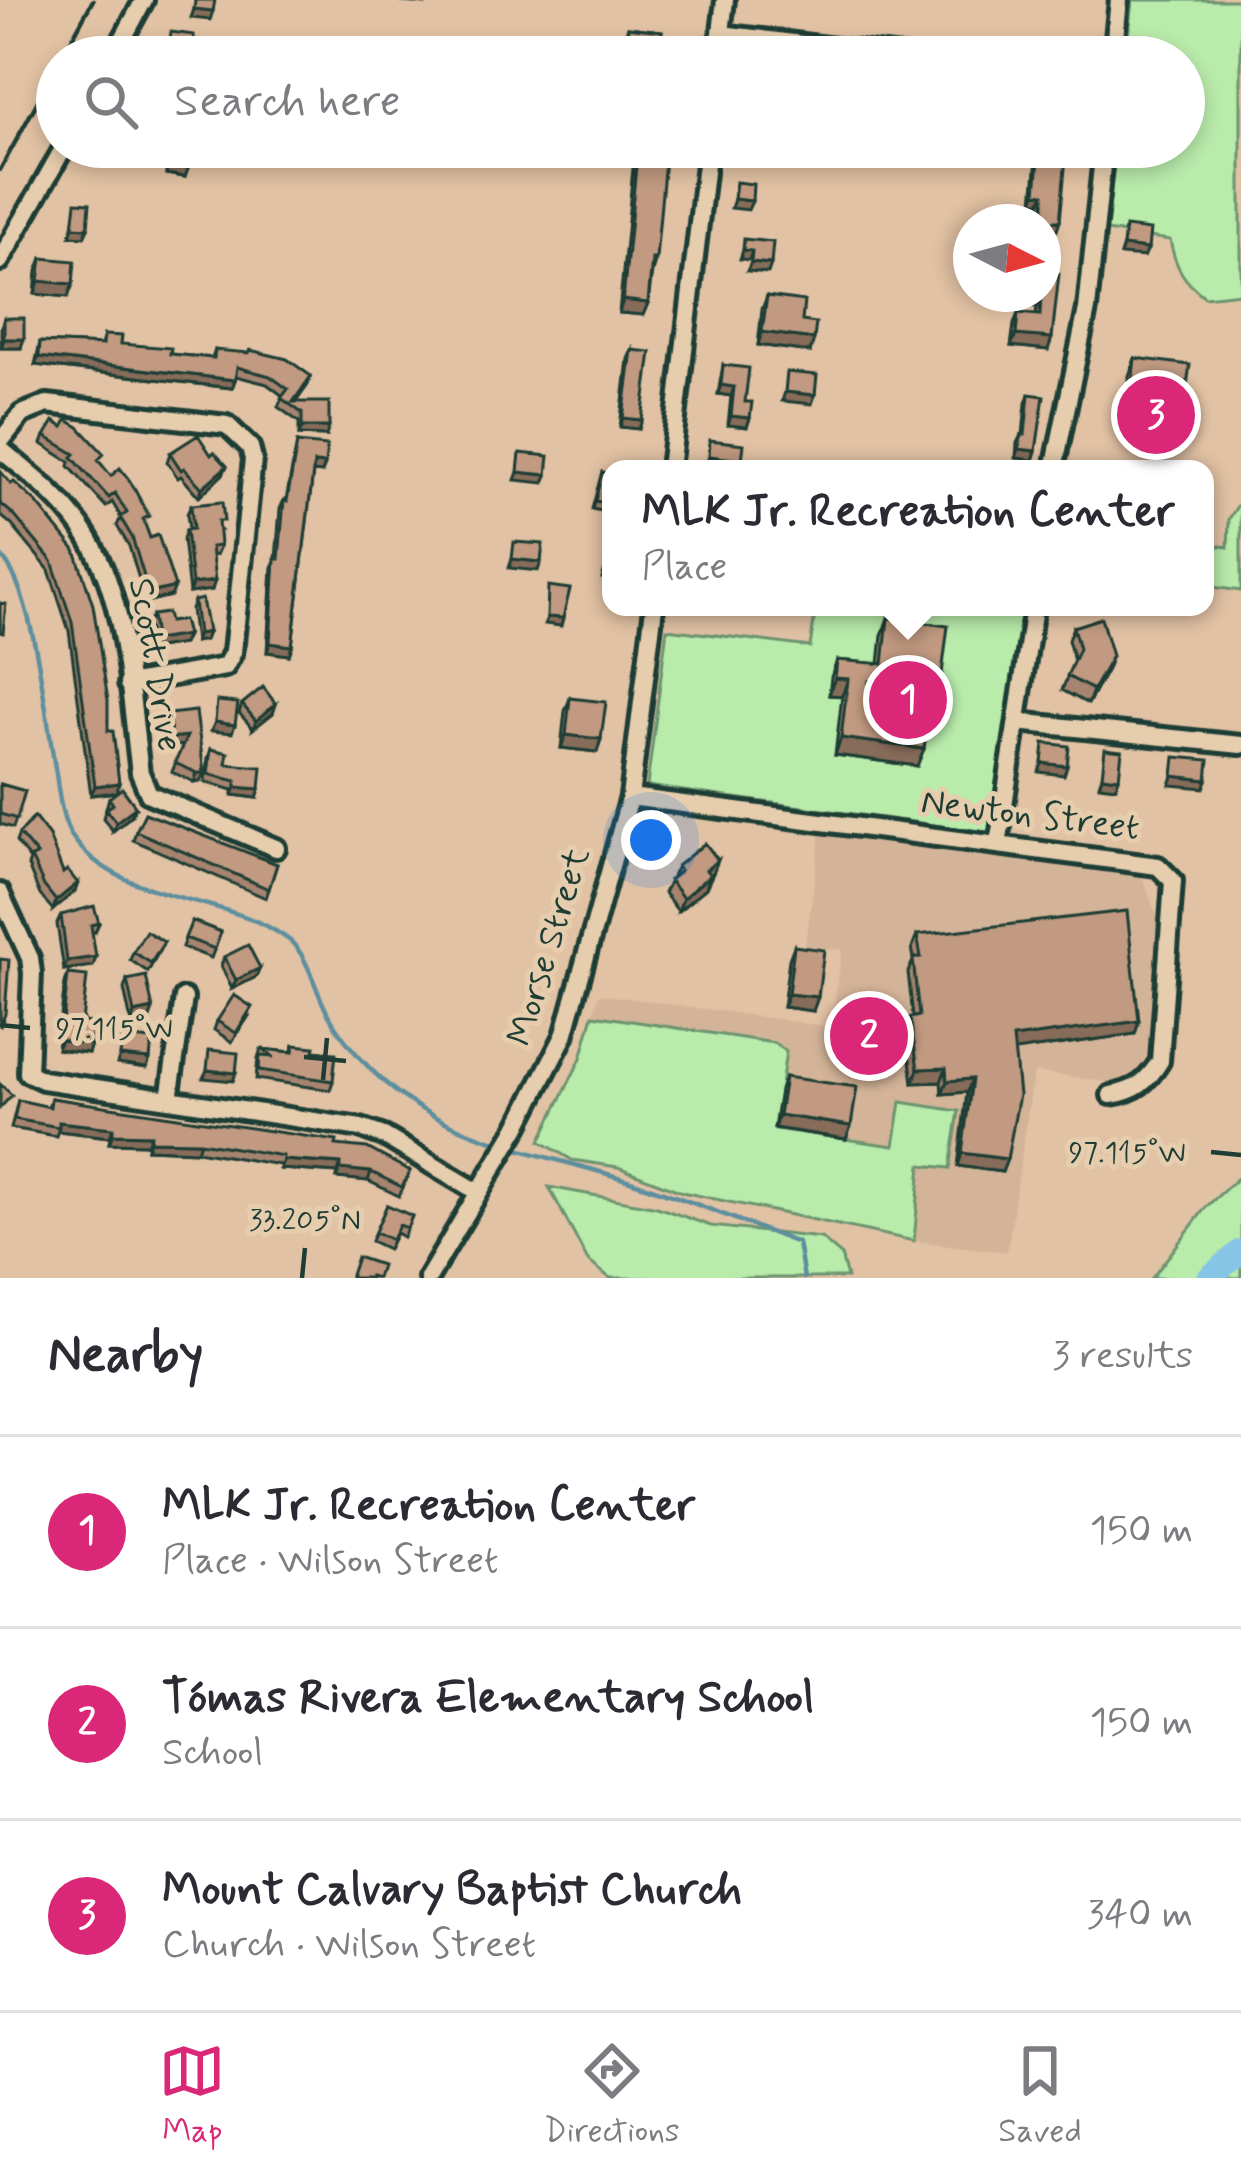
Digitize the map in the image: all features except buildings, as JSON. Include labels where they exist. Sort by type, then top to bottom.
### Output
[{"type":"street","points":[[124,36],[144,0]]},
{"type":"street","points":[[725,0],[721,34],[737,36]]},
{"type":"street","points":[[1115,36],[1119,0]]},
{"type":"street","points":[[0,261],[52,168]]},
{"type":"street","points":[[671,460],[706,168]]},
{"type":"street","points":[[1056,460],[1087,309],[1102,168]]},
{"type":"street","points":[[0,446],[22,414],[47,404],[227,425],[250,447],[254,459],[233,652],[225,667],[128,684]]},
{"type":"street","name":"Scott Drive","points":[[0,446],[56,498],[94,548],[110,584],[140,773],[149,794],[275,848]]},
{"type":"street","name":"Morse Street","points":[[428,1278],[517,1127],[564,1036],[630,797],[653,616]]},
{"type":"street","points":[[998,845],[1033,616]]},
{"type":"street","points":[[1017,722],[1241,745]]},
{"type":"street","name":"Newton Street","points":[[630,797],[1158,866],[1173,881],[1160,1061],[1147,1081],[1130,1092],[1111,1095]]},
{"type":"street","points":[[0,893],[30,958],[28,1073],[43,1080],[361,1128],[483,1184]]},
{"type":"street","points":[[169,1099],[184,998]]},
{"type":"shaded area","points":[[821,832],[1141,873],[1160,925],[1151,1046],[1131,1085],[1034,1072],[1007,1252],[914,1241],[682,1192],[618,1167],[572,1160],[540,1141],[581,1058],[599,994],[831,1027],[842,950],[805,946]]},
{"type":"green space","points":[[1132,0],[1241,0],[1241,293],[1205,297],[1181,272],[1170,240],[1106,231],[1114,168],[1205,168],[1205,36],[1128,36]]},
{"type":"green space","points":[[1241,500],[1241,591],[1214,587],[1214,545],[1228,547],[1229,519]]},
{"type":"green space","points":[[815,616],[1024,616],[993,833],[647,786],[667,629],[810,647]]},
{"type":"green space","points":[[593,1015],[774,1043],[786,1051],[775,1129],[894,1146],[901,1102],[959,1111],[950,1168],[921,1165],[914,1241],[682,1192],[618,1167],[572,1160],[540,1141],[581,1058]]},
{"type":"green space","points":[[1241,1175],[1241,1278],[1152,1278],[1206,1207]]},
{"type":"green space","points":[[549,1187],[657,1207],[711,1226],[821,1238],[841,1255],[847,1278],[610,1278],[588,1261]]},
{"type":"waterway","points":[[0,555],[12,571],[30,625],[65,821],[91,858],[144,886],[235,913],[289,940],[352,1048],[395,1091],[431,1115],[485,1139],[649,1187],[798,1243],[804,1278]]},
{"type":"waterway","points":[[1209,1278],[1241,1251]]},
{"type":"waterway","points":[[1223,1263],[1241,1263]]},
{"type":"railway","points":[[73,36],[93,0]]},
{"type":"railway","points":[[0,170],[36,104]]},
{"type":"place","name":"Mount Calvary Baptist Church","points":[[1156,415]]},
{"type":"place","name":"MLK Jr. Recreation Center","points":[[908,700]]},
{"type":"place","name":"Tómas Rivera Elementary School","points":[[869,1036]]}]
